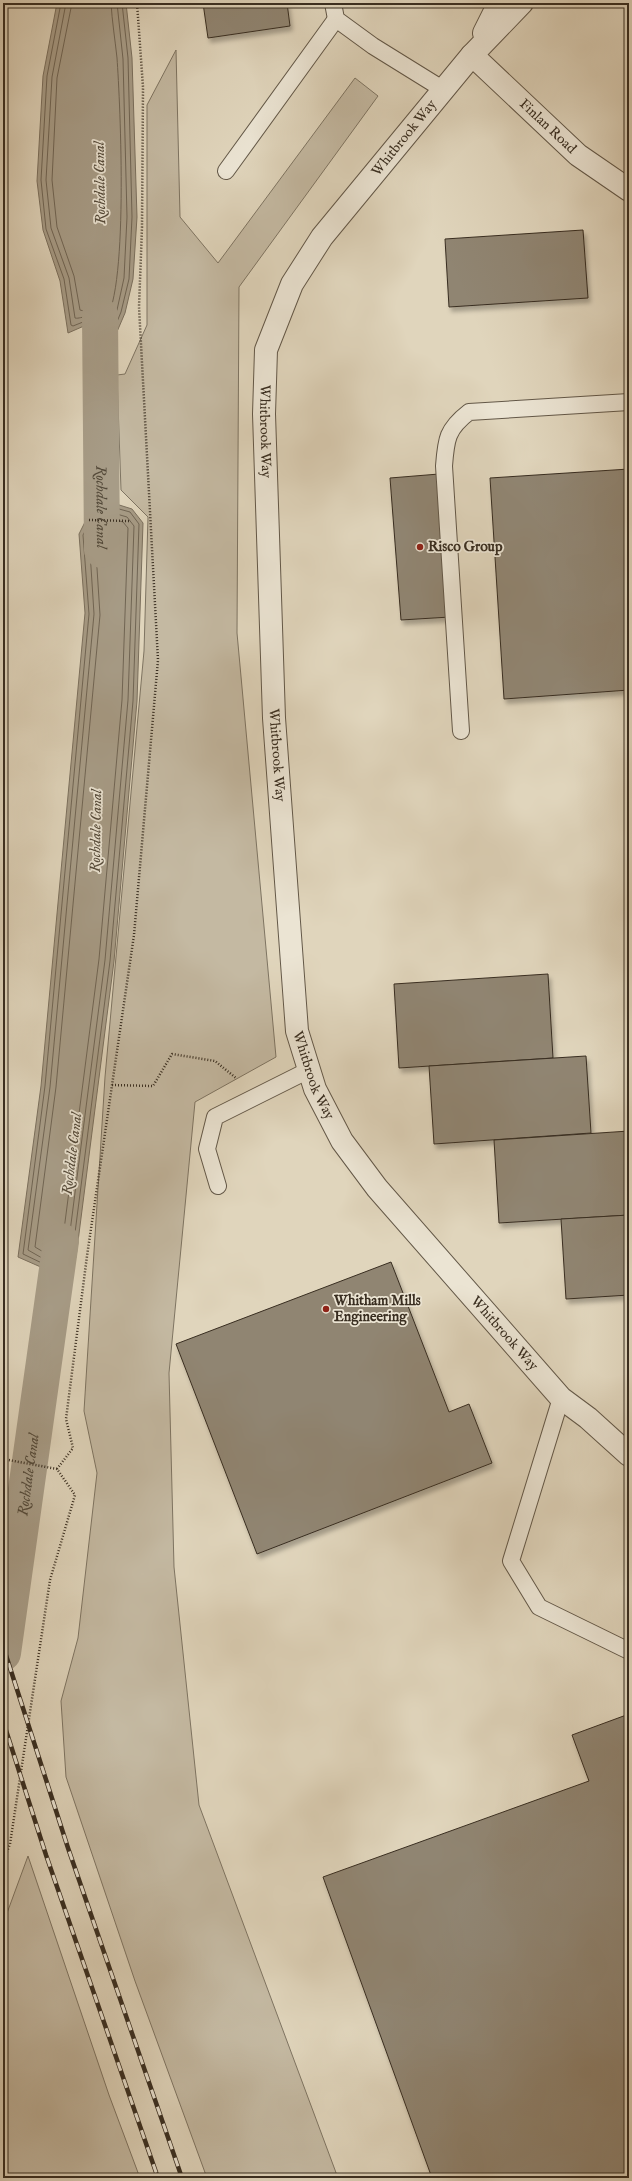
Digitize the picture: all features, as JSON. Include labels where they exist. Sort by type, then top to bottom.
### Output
[{"type":"street","name":"Whitbrook Way","points":[[472,55],[499,3]]},
{"type":"street","name":"Whitbrook Way","points":[[522,3],[472,55],[322,237],[292,284],[266,350],[264,414],[274,718],[297,1031],[314,1089],[342,1141],[377,1188],[561,1398],[588,1418],[629,1455]]},
{"type":"street","name":"Finlan Road","points":[[472,55],[578,155],[629,190]]},
{"type":"lane","points":[[333,3],[336,19],[373,46],[444,90]]},
{"type":"lane","points":[[226,171],[336,19]]},
{"type":"lane","points":[[461,731],[444,466],[446,440],[457,421],[469,412],[629,402]]},
{"type":"lane","points":[[218,1186],[207,1149],[215,1117],[309,1070]]},
{"type":"lane","points":[[561,1398],[511,1561],[539,1607],[629,1651]]},
{"type":"path","points":[[57,1469],[73,1448],[66,1419],[134,935],[158,660],[139,307],[142,227],[143,87],[136,3]]},
{"type":"path","points":[[88,520],[129,521]]},
{"type":"path","points":[[112,1085],[153,1086],[172,1054],[216,1061]]},
{"type":"path","points":[[3,1459],[12,1462],[57,1469],[74,1495],[50,1580],[10,1844],[3,1862]]},
{"type":"shaded area","points":[[176,50],[180,217],[218,263],[355,78],[378,96],[239,287],[237,633],[276,1057],[195,1102],[169,1373],[174,1567],[199,1805],[338,2178],[207,2178],[135,1981],[66,1777],[61,1701],[78,1638],[97,1473],[84,1411],[105,1077],[144,651],[148,517],[121,490],[117,375],[125,374],[147,325],[147,105]]},
{"type":"shaded area","points":[[28,1856],[109,2095],[140,2178],[3,2178],[3,1924]]},
{"type":"water","points":[[57,3],[126,3],[132,58],[137,217],[133,279],[125,313],[116,334],[114,363],[89,364],[89,334],[84,326],[68,333],[60,281],[43,230],[37,181],[43,76]]},
{"type":"water","points":[[97,498],[132,509],[143,523],[137,701],[114,961],[76,1257],[62,1291],[43,1291],[43,1268],[18,1257],[41,1086],[85,613],[79,534]]},
{"type":"building","points":[[203,3],[287,3],[290,26],[208,38]]},
{"type":"building","points":[[583,230],[588,298],[449,307],[445,239]]},
{"type":"building","points":[[629,469],[629,690],[504,699],[490,478]]},
{"type":"building","name":"Risco Group","points":[[439,474],[450,617],[401,620],[390,478]]},
{"type":"building","points":[[548,974],[553,1058],[399,1068],[394,984]]},
{"type":"building","points":[[586,1056],[591,1133],[434,1144],[429,1066]]},
{"type":"building","points":[[629,1131],[629,1215],[499,1223],[494,1140]]},
{"type":"building","points":[[629,1215],[629,1295],[566,1299],[561,1219]]},
{"type":"building","points":[[391,1262],[449,1412],[469,1404],[492,1463],[257,1554],[176,1344]]},
{"type":"building","points":[[629,1714],[629,2178],[432,2178],[323,1877],[589,1781],[572,1735]]},
{"type":"waterway","name":"Rochdale Canal","points":[[100,315],[102,550]]},
{"type":"waterway","name":"Rochdale Canal","points":[[3,1653],[61,1241]]},
{"type":"railway","points":[[3,1646],[68,1848],[182,2178]]},
{"type":"railway","points":[[3,1721],[46,1855],[158,2178]]},
{"type":"place","name":"Risco Group","points":[[420,547]]},
{"type":"place","name":"Whitham Mills Engineering","points":[[326,1309]]}]
